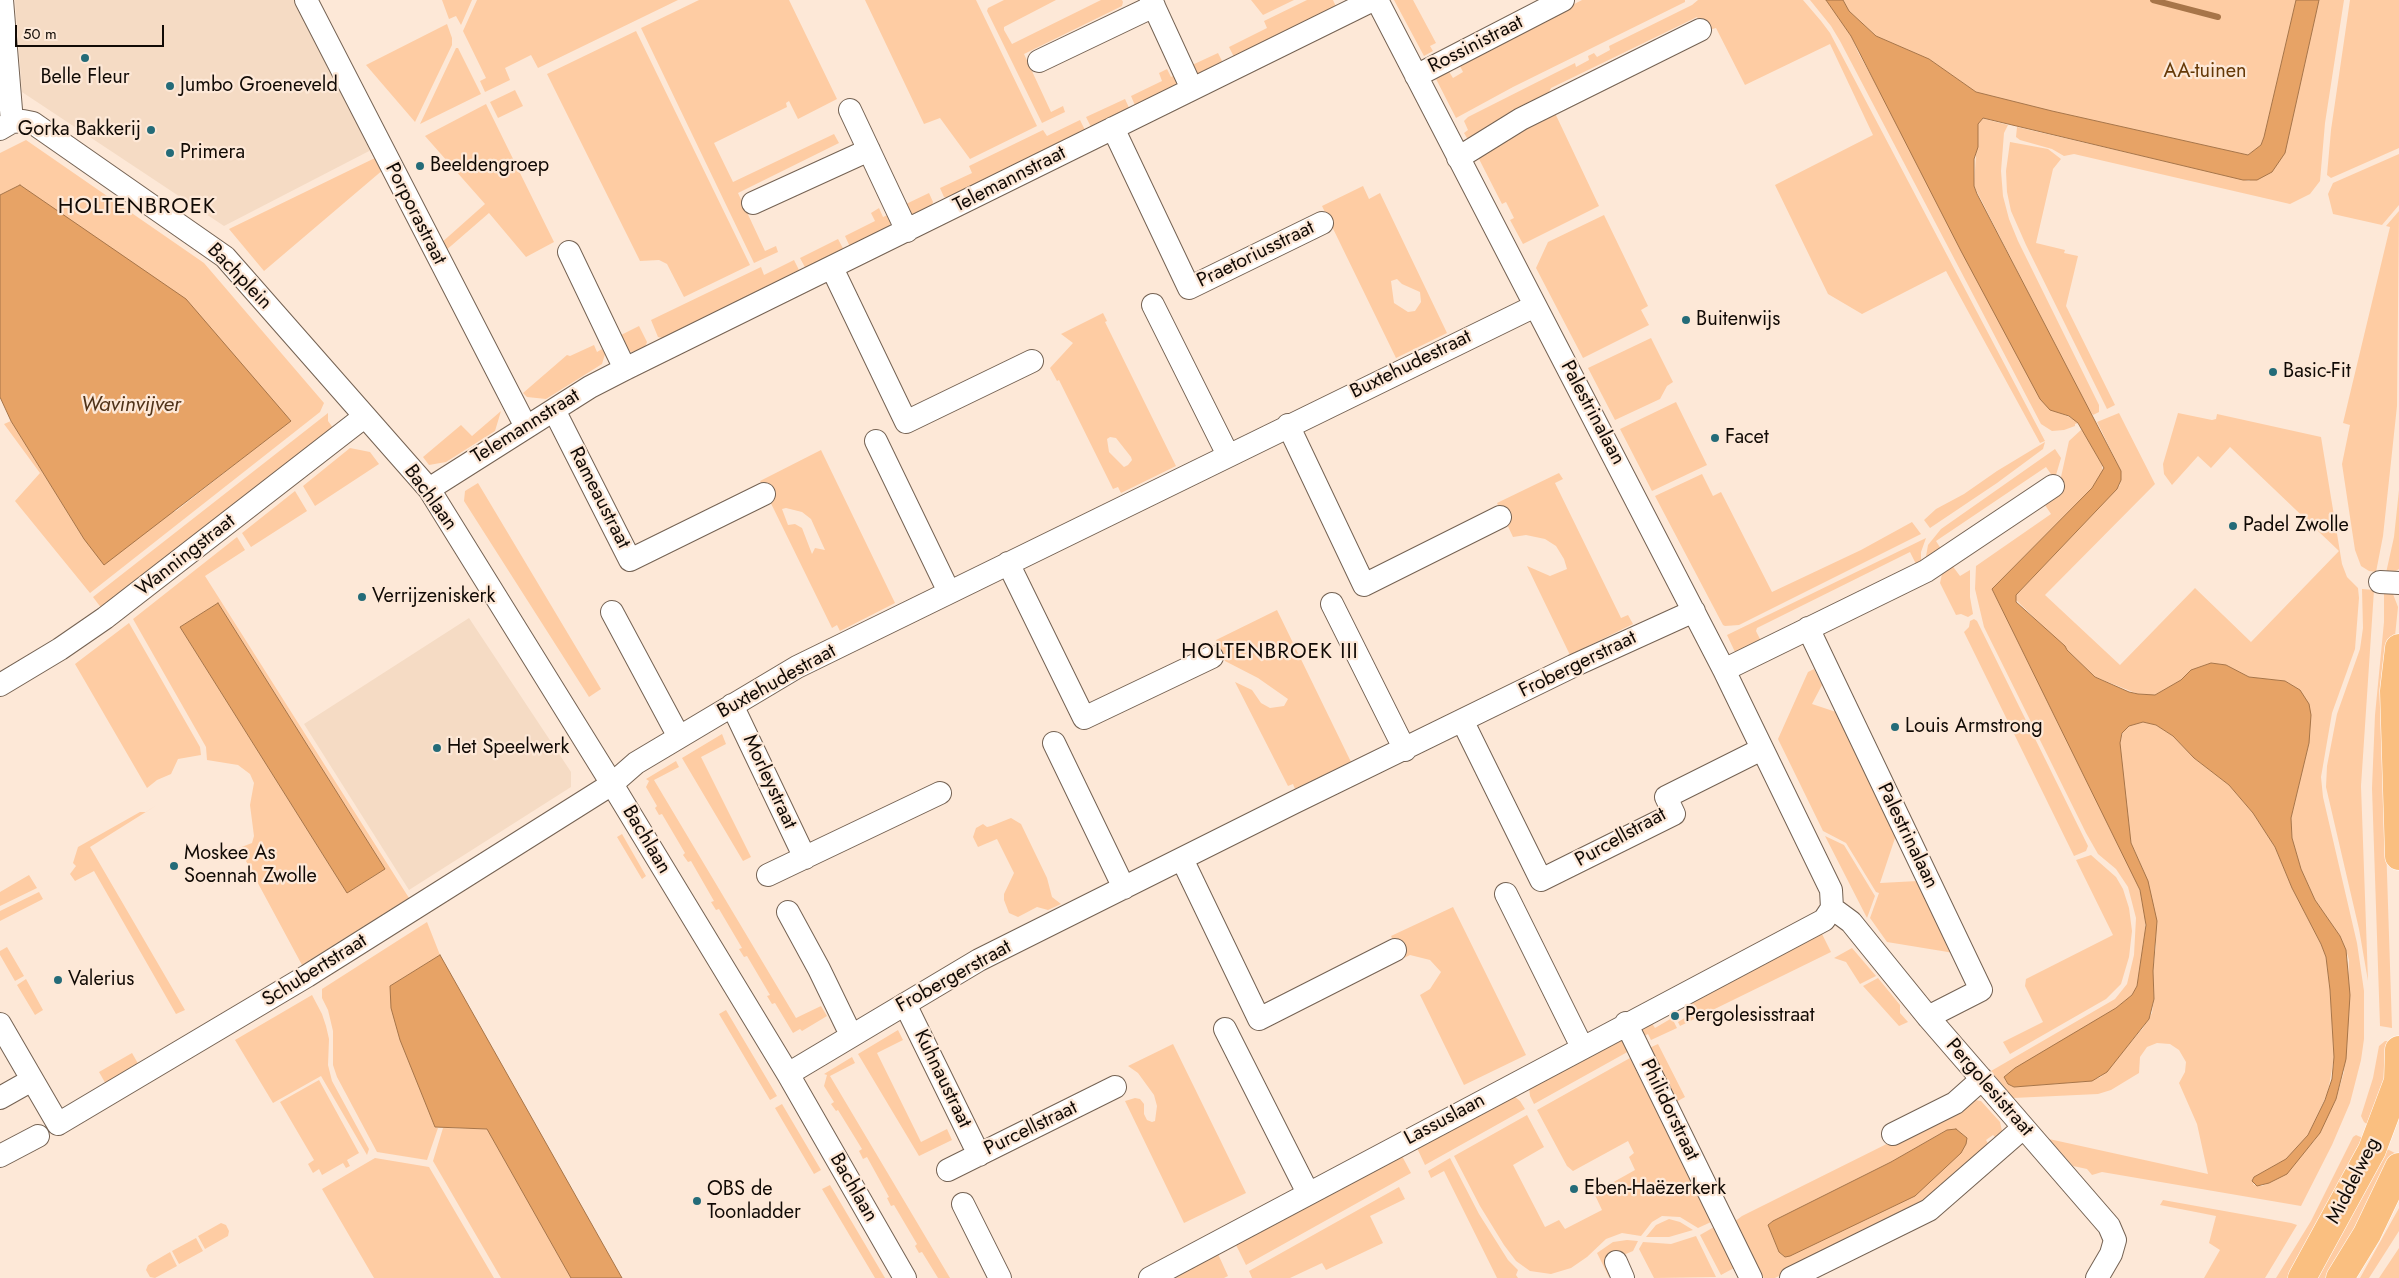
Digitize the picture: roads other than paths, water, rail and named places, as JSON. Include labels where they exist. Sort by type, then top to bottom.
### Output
[{"type":"main road","points":[[2399,648],[2394,691],[2399,856]]},
{"type":"main road","name":"Middelweg","points":[[2302,1278],[2372,1150],[2399,1081],[2399,1050]]},
{"type":"main road","name":"Middelweg","points":[[2340,1278],[2367,1234],[2399,1167]]},
{"type":"street","points":[[2,0],[6,125]]},
{"type":"street","name":"Porporastraat","points":[[306,0],[526,427]]},
{"type":"street","name":"Telemannstraat","points":[[429,489],[526,427],[626,369],[1375,0]]},
{"type":"street","name":"Palestrinalaan","points":[[1375,0],[1694,610],[1831,890],[1832,908]]},
{"type":"street","name":"Rossinistraat","points":[[1416,76],[1564,0]]},
{"type":"street","points":[[1040,61],[1152,3],[1192,89]]},
{"type":"street","points":[[1458,158],[1521,119],[1700,30]]},
{"type":"street","points":[[850,110],[908,231]]},
{"type":"street","name":"Bachplein","points":[[6,125],[23,121],[33,123],[225,257],[364,417]]},
{"type":"street","name":"Praetoriusstraat","points":[[1113,128],[1189,288],[1322,223]]},
{"type":"street","points":[[754,203],[869,150]]},
{"type":"street","points":[[569,252],[626,369]]},
{"type":"street","points":[[832,268],[906,422],[1032,361]]},
{"type":"street","points":[[1153,305],[1228,455]]},
{"type":"street","name":"Buxtehudestraat","points":[[612,784],[636,763],[797,667],[1535,306]]},
{"type":"street","name":"Rameaustraat","points":[[554,410],[630,560],[764,494]]},
{"type":"street","name":"Bachlaan","points":[[364,417],[429,489],[612,784],[788,1074],[905,1278]]},
{"type":"street","name":"Wanningstraat","points":[[0,685],[60,649],[110,614],[364,417]]},
{"type":"street","points":[[1288,426],[1364,585],[1500,517]]},
{"type":"street","points":[[876,441],[949,592]]},
{"type":"street","points":[[1724,670],[1926,571],[2053,486]]},
{"type":"street","points":[[1008,563],[1084,718],[1212,657]]},
{"type":"street","points":[[1332,604],[1405,750]]},
{"type":"street","name":"Frobergerstraat","points":[[788,1074],[979,960],[1573,666],[1694,610]]},
{"type":"street","points":[[612,612],[679,737]]},
{"type":"street","name":"Palestrinalaan","points":[[1808,628],[1981,990],[1928,1017]]},
{"type":"street","name":"Morleystraat","points":[[732,705],[805,858]]},
{"type":"street","name":"Purcellstraat","points":[[1463,722],[1541,880],[1674,814],[1666,797],[1762,749]]},
{"type":"street","points":[[1054,743],[1124,888]]},
{"type":"street","name":"Schubertstraat","points":[[0,1024],[58,1124],[307,976],[612,784]]},
{"type":"street","points":[[768,876],[940,793]]},
{"type":"street","points":[[1182,859],[1259,1018],[1395,950]]},
{"type":"street","points":[[1506,894],[1582,1047]]},
{"type":"street","name":"Pergolesistraat","points":[[1832,908],[1851,922],[1928,1017],[2109,1226],[2115,1240],[2111,1254],[2097,1278]]},
{"type":"street","name":"Lassuslaan","points":[[1150,1278],[1824,920],[1832,908]]},
{"type":"street","points":[[788,912],[819,969],[851,1036]]},
{"type":"street","name":"Kuhnaustraat","points":[[904,1004],[980,1154]]},
{"type":"street","name":"Philidorstraat","points":[[1626,1024],[1751,1278]]},
{"type":"street","points":[[1225,1029],[1308,1194]]},
{"type":"street","points":[[1892,1134],[1955,1103],[1982,1079]]},
{"type":"street","points":[[0,1098],[32,1080]]},
{"type":"street","name":"Purcellstraat","points":[[948,1170],[1115,1087]]},
{"type":"street","points":[[1791,1278],[1929,1210],[2024,1128]]},
{"type":"street","points":[[0,1156],[38,1136]]},
{"type":"street","points":[[963,1204],[1000,1278]]},
{"type":"water","points":[[1826,0],[1843,0],[1849,11],[1876,36],[1929,59],[1976,92],[2248,155],[2261,145],[2264,137],[2296,0],[2319,0],[2285,153],[2272,172],[2257,180],[2243,180],[1983,118],[1978,124],[1978,147],[1974,159],[1974,186],[1977,194],[2121,471],[2121,480],[2117,489],[2016,595],[2016,602],[2065,646],[2095,677],[2129,692],[2155,695],[2181,680],[2191,670],[2211,663],[2226,665],[2249,677],[2285,681],[2300,690],[2309,704],[2311,715],[2309,743],[2291,818],[2292,838],[2301,869],[2315,900],[2340,936],[2346,950],[2350,995],[2346,1059],[2336,1099],[2320,1133],[2287,1174],[2269,1183],[2257,1186],[2252,1181],[2254,1177],[2286,1159],[2308,1135],[2325,1100],[2332,1079],[2334,1057],[2326,957],[2292,888],[2275,847],[2253,813],[2229,785],[2194,758],[2173,736],[2156,725],[2143,722],[2129,726],[2122,733],[2120,743],[2131,843],[2148,881],[2157,921],[2153,971],[2154,999],[2149,1019],[2107,1072],[2092,1081],[2014,1087],[2008,1084],[2004,1077],[2015,1068],[2116,1008],[2132,995],[2137,986],[2146,925],[2140,890],[1992,589],[2092,488],[2104,468],[2078,423],[2069,416],[2050,410],[2040,399],[1961,251],[1851,36]]},
{"type":"water","name":"Wavinvijver","points":[[20,185],[186,299],[291,421],[104,565],[84,539],[11,421],[0,397],[0,195]]},
{"type":"water","points":[[218,603],[385,869],[347,893],[180,627]]},
{"type":"water","points":[[440,955],[622,1278],[571,1278],[487,1129],[435,1127],[400,1040],[391,1008],[390,986]]},
{"type":"water","points":[[1956,1129],[1967,1138],[1961,1153],[1915,1196],[1790,1256],[1785,1257],[1779,1252],[1768,1225],[1773,1221],[1891,1162],[1947,1130]]},
{"type":"waterway","points":[[2153,0],[2218,17]]},
{"type":"place","name":"Belle Fleur","points":[[85,58]]},
{"type":"place","name":"Jumbo Groeneveld","points":[[170,86]]},
{"type":"place","name":"Gorka Bakkerij","points":[[151,130]]},
{"type":"place","name":"Primera","points":[[170,153]]},
{"type":"place","name":"Beeldengroep","points":[[420,166]]},
{"type":"place","name":"Buitenwijs","points":[[1686,320]]},
{"type":"place","name":"Basic-Fit","points":[[2273,372]]},
{"type":"place","name":"Facet","points":[[1715,438]]},
{"type":"place","name":"Padel Zwolle","points":[[2233,526]]},
{"type":"place","name":"Verrijzeniskerk","points":[[362,597]]},
{"type":"place","name":"Louis Armstrong","points":[[1895,727]]},
{"type":"place","name":"Het Speelwerk","points":[[437,748]]},
{"type":"place","name":"Moskee As Soennah Zwolle","points":[[174,866]]},
{"type":"place","name":"Valerius","points":[[58,980]]},
{"type":"place","name":"Pergolesisstraat","points":[[1675,1016]]},
{"type":"place","name":"Eben-Haëzerkerk","points":[[1574,1189]]},
{"type":"place","name":"OBS de Toonladder","points":[[697,1201]]},
{"type":"district","name":"HOLTENBROEK","points":[[137,208]]},
{"type":"district","name":"HOLTENBROEK III","points":[[1270,653]]},
{"type":"park label","name":"AA-tuinen","points":[[2205,72]]}]
